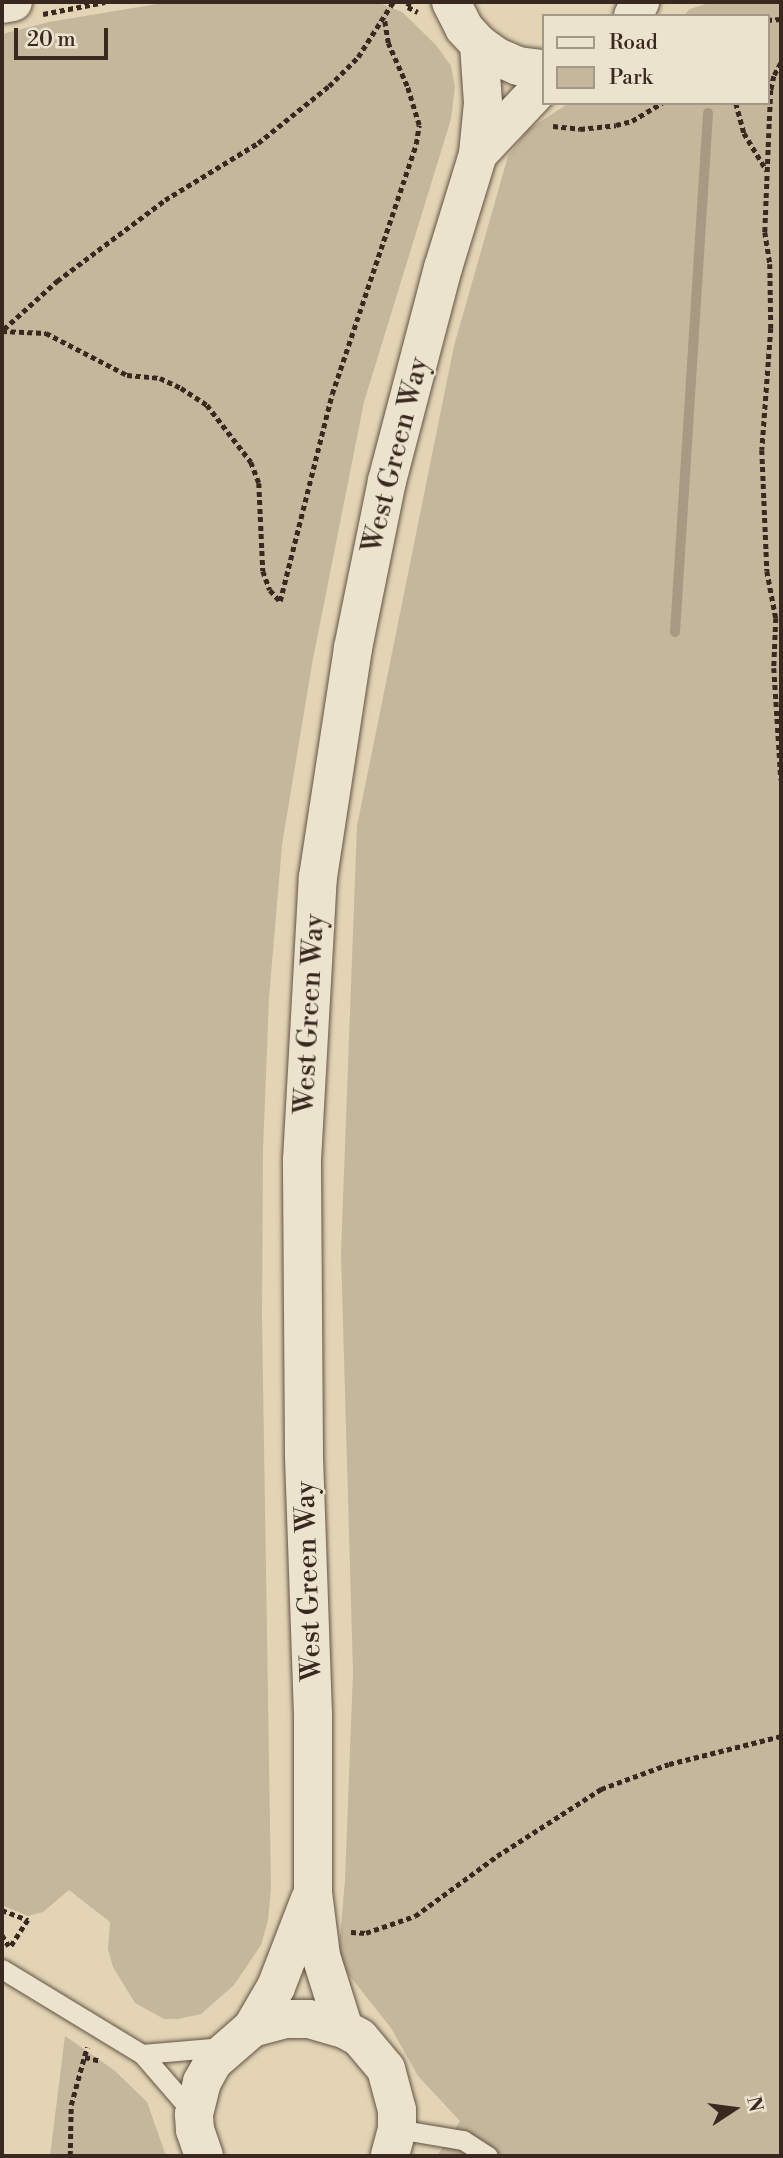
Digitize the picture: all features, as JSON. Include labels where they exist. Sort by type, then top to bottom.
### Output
[{"type":"street","points":[[2,4],[26,8]]},
{"type":"street","points":[[437,5],[479,44],[498,57],[518,66],[542,69]]},
{"type":"street","name":"West Green Way","points":[[344,2029],[321,1956],[315,1908],[313,1715],[304,1454],[302,1160],[318,877],[353,648],[387,481],[443,268],[478,154],[483,103],[479,44]]},
{"type":"street","name":"West Green Way","points":[[478,154],[542,86]]},
{"type":"street","name":"West Green Way","points":[[204,2156],[195,2130],[194,2113],[202,2082],[213,2062],[239,2037],[288,1962],[315,1908]]},
{"type":"street","points":[[239,2037],[286,2020],[309,2019],[344,2029],[360,2038],[386,2069],[397,2110],[394,2143]]},
{"type":"lane","points":[[2,1969],[142,2054],[194,2113]]},
{"type":"lane","points":[[142,2054],[239,2037]]},
{"type":"lane","points":[[394,2143],[463,2140],[488,2156]]},
{"type":"path","points":[[26,8],[105,2]]},
{"type":"path","points":[[2,331],[57,281],[165,200],[258,143],[328,86],[358,57],[393,2]]},
{"type":"path","points":[[400,2],[437,5]]},
{"type":"path","points":[[2,331],[46,333],[127,375],[160,378],[207,405],[251,462],[259,483],[263,570],[270,590],[280,601],[332,394],[416,144],[419,125],[407,86],[388,43],[384,19]]},
{"type":"path","points":[[781,63],[771,90],[765,233],[771,272],[771,328],[762,450],[767,571],[776,618],[774,668],[781,780]]},
{"type":"path","points":[[546,124],[560,128],[616,125],[632,121],[659,105]]},
{"type":"path","points":[[737,105],[744,133],[767,172]]},
{"type":"path","points":[[315,1908],[331,1930],[366,1933],[401,1923],[415,1916],[559,1813],[601,1789],[669,1764],[781,1737]]},
{"type":"path","points":[[2,1935],[10,1947]]},
{"type":"path","points":[[70,2156],[71,2105],[94,2023]]},
{"type":"green space","points":[[169,2],[377,2],[402,12],[436,45],[451,66],[455,87],[451,119],[364,402],[312,664],[282,845],[269,998],[263,1150],[262,1317],[271,1888],[268,1920],[261,1945],[234,1985],[201,2014],[178,2019],[164,2019],[135,2003],[113,1967],[108,1949],[110,1922],[69,1890],[43,1912],[28,1916],[2,1905],[2,34],[49,22]]},
{"type":"green space","points":[[712,2],[781,2],[781,2156],[437,2156],[460,2121],[418,2076],[391,2028],[338,1961],[345,1880],[353,1672],[341,1253],[357,826],[454,346],[508,156],[529,129],[566,105],[769,105],[769,14],[685,14],[690,9]]},
{"type":"green space","points":[[65,2036],[114,2070],[147,2102],[166,2156],[50,2156]]},
{"type":"waterway","points":[[675,632],[708,113]]}]
